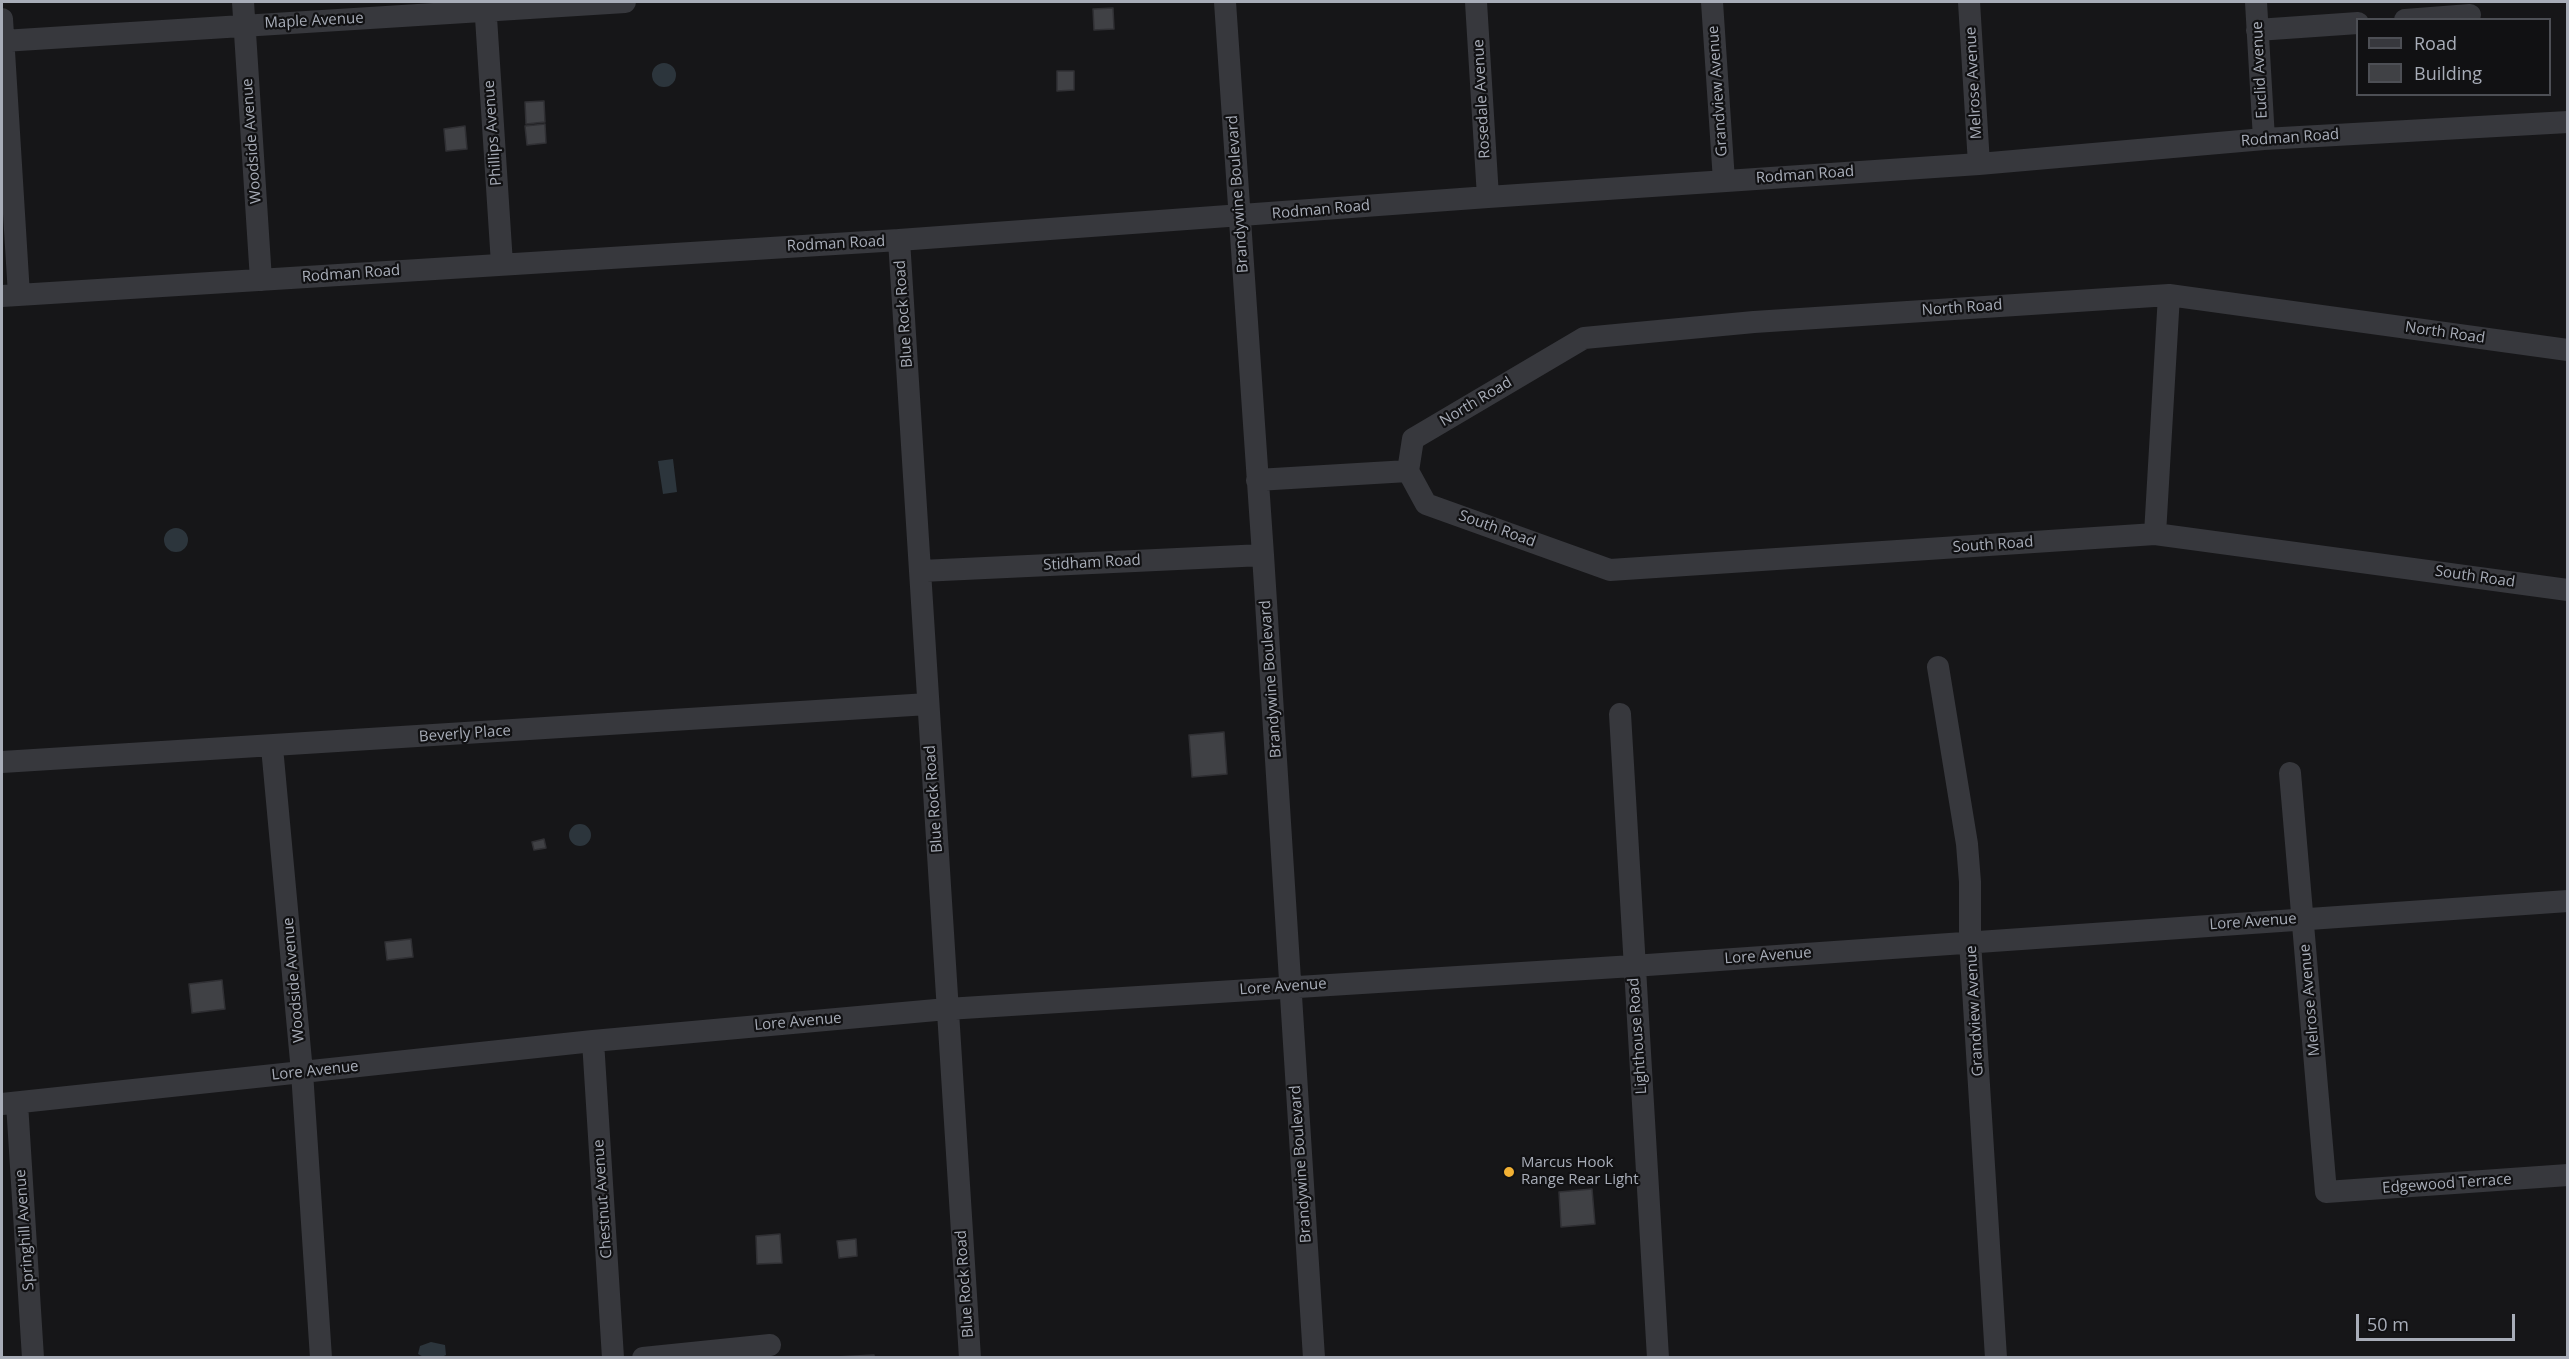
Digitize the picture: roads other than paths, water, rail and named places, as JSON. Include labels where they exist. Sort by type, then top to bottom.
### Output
[{"type":"street","name":"Woodside Avenue","points":[[243,2],[261,280]]},
{"type":"street","name":"Maple Avenue","points":[[2,30],[244,26],[485,6],[625,2]]},
{"type":"street","name":"Brandywine Boulevard","points":[[1225,2],[1314,1358]]},
{"type":"street","name":"Rosedale Avenue","points":[[1476,2],[1488,197]]},
{"type":"street","name":"Grandview Avenue","points":[[1712,2],[1724,181]]},
{"type":"street","name":"Melrose Avenue","points":[[1969,2],[1979,164]]},
{"type":"street","name":"Euclid Avenue","points":[[2256,2],[2264,139]]},
{"type":"street","name":"Phillips Avenue","points":[[485,6],[501,264]]},
{"type":"street","points":[[2431,18],[2470,15]]},
{"type":"street","points":[[2257,30],[2356,23]]},
{"type":"street","points":[[2,30],[10,296]]},
{"type":"street","name":"Rodman Road","points":[[10,296],[899,240],[1979,164],[2264,139],[2568,122]]},
{"type":"street","name":"Blue Rock Road","points":[[899,240],[970,1358]]},
{"type":"street","points":[[2155,534],[2169,295]]},
{"type":"street","name":"North Road","points":[[1408,471],[1413,439],[1584,338],[1754,322],[2169,295],[2568,350]]},
{"type":"street","points":[[1257,480],[1408,471]]},
{"type":"street","name":"South Road","points":[[1408,471],[1426,504],[1610,570],[2155,534],[2568,590]]},
{"type":"street","name":"Stidham Road","points":[[921,571],[1263,555]]},
{"type":"street","name":"Grandview Avenue","points":[[1938,667],[1967,844],[1970,882],[1970,941],[1996,1358]]},
{"type":"street","name":"Beverly Place","points":[[2,762],[272,747],[928,704]]},
{"type":"street","name":"Lighthouse Road","points":[[1620,714],[1633,966],[1658,1358]]},
{"type":"street","name":"Woodside Avenue","points":[[272,747],[302,1072],[321,1358]]},
{"type":"street","name":"Melrose Avenue","points":[[2290,772],[2326,1192]]},
{"type":"street","name":"Lore Avenue","points":[[9,1103],[593,1041],[947,1009],[1633,966],[2568,901]]},
{"type":"street","name":"Chestnut Avenue","points":[[593,1041],[613,1358]]},
{"type":"street","name":"Springhill Avenue","points":[[9,1103],[33,1358]]},
{"type":"street","name":"Edgewood Terrace","points":[[2326,1192],[2568,1175]]},
{"type":"street","points":[[643,1358],[770,1345]]},
{"type":"place","name":"Marcus Hook Range Rear Light","points":[[1509,1172]]}]
